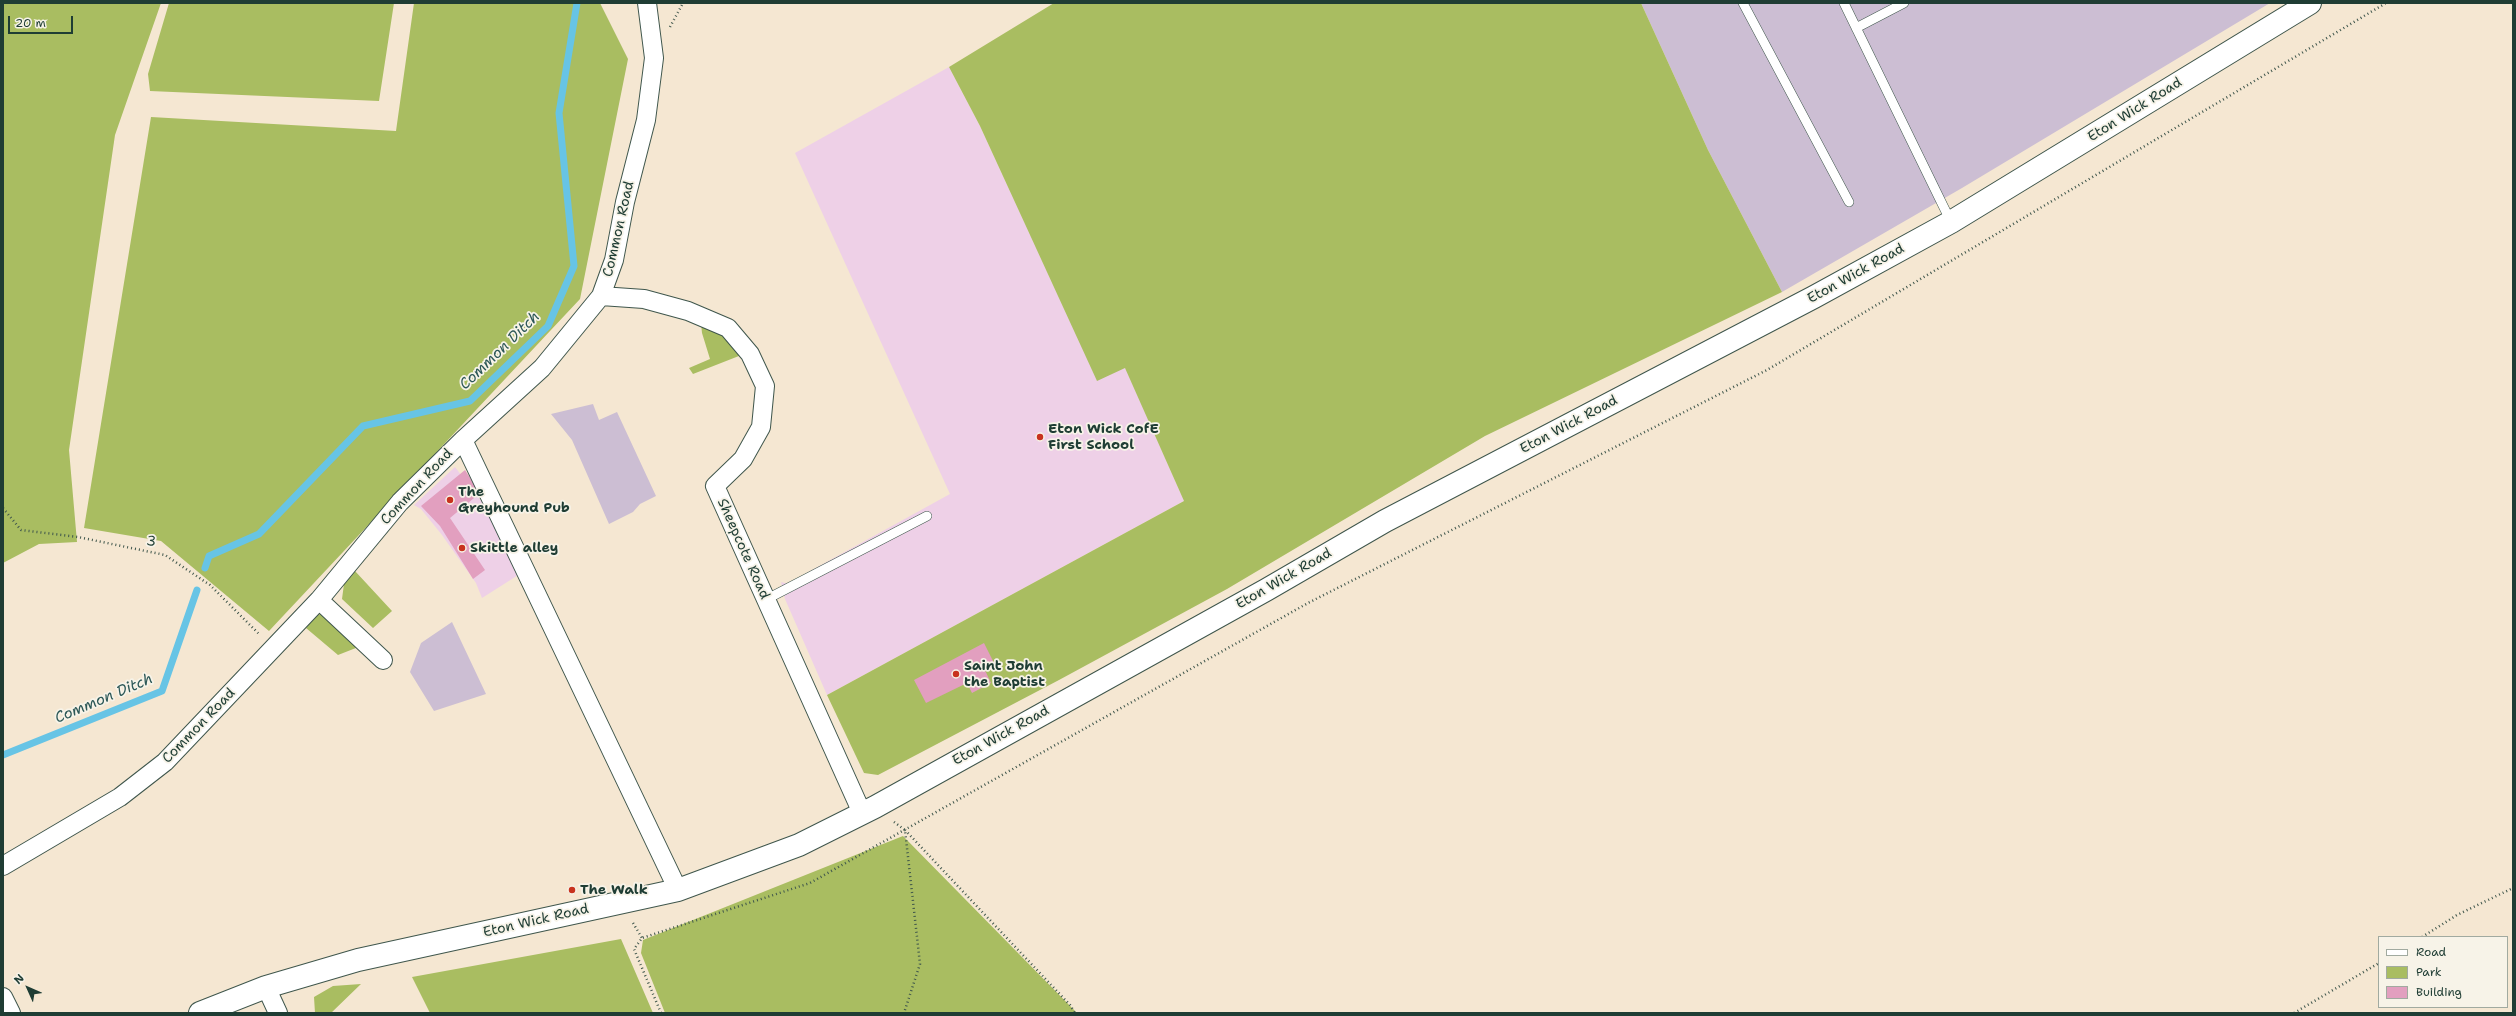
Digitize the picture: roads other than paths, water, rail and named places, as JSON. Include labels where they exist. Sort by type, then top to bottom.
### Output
[{"type":"main road","name":"Eton Wick Road","points":[[200,1013],[266,987],[358,960],[678,890],[799,845],[868,810],[1266,590],[1385,521],[1814,297],[1951,222],[2310,3]]},
{"type":"street","name":"Common Road","points":[[3,866],[120,798],[165,762],[319,600],[400,502],[463,440],[542,368],[602,296],[614,260],[625,202],[646,120],[654,58],[647,3]]},
{"type":"street","name":"Sheepcote Road","points":[[602,296],[644,299],[688,311],[728,328],[750,354],[765,386],[761,427],[743,459],[715,486],[765,600],[868,810]]},
{"type":"street","points":[[463,440],[678,890]]},
{"type":"street","points":[[319,600],[383,660]]},
{"type":"street","points":[[266,987],[278,1013]]},
{"type":"street","points":[[3,997],[11,1013]]},
{"type":"lane","points":[[1743,3],[1849,202]]},
{"type":"lane","points":[[1844,3],[1951,222]]},
{"type":"lane","points":[[1856,28],[1904,3]]},
{"type":"lane","points":[[765,600],[927,516]]},
{"type":"waterway","name":"Common Ditch","points":[[205,568],[209,556],[259,534],[363,426],[470,401],[548,326],[574,266],[559,113],[577,3]]},
{"type":"waterway","name":"Common Ditch","points":[[3,755],[162,691],[197,590]]},
{"type":"place","name":"Eton Wick CofE First School","points":[[1040,437]]},
{"type":"place","name":"The Greyhound Pub","points":[[450,500]]},
{"type":"place","name":"Skittle alley","points":[[462,548]]},
{"type":"place","name":"Saint John the Baptist","points":[[956,674]]},
{"type":"place","name":"The Walk","points":[[572,890]]}]
